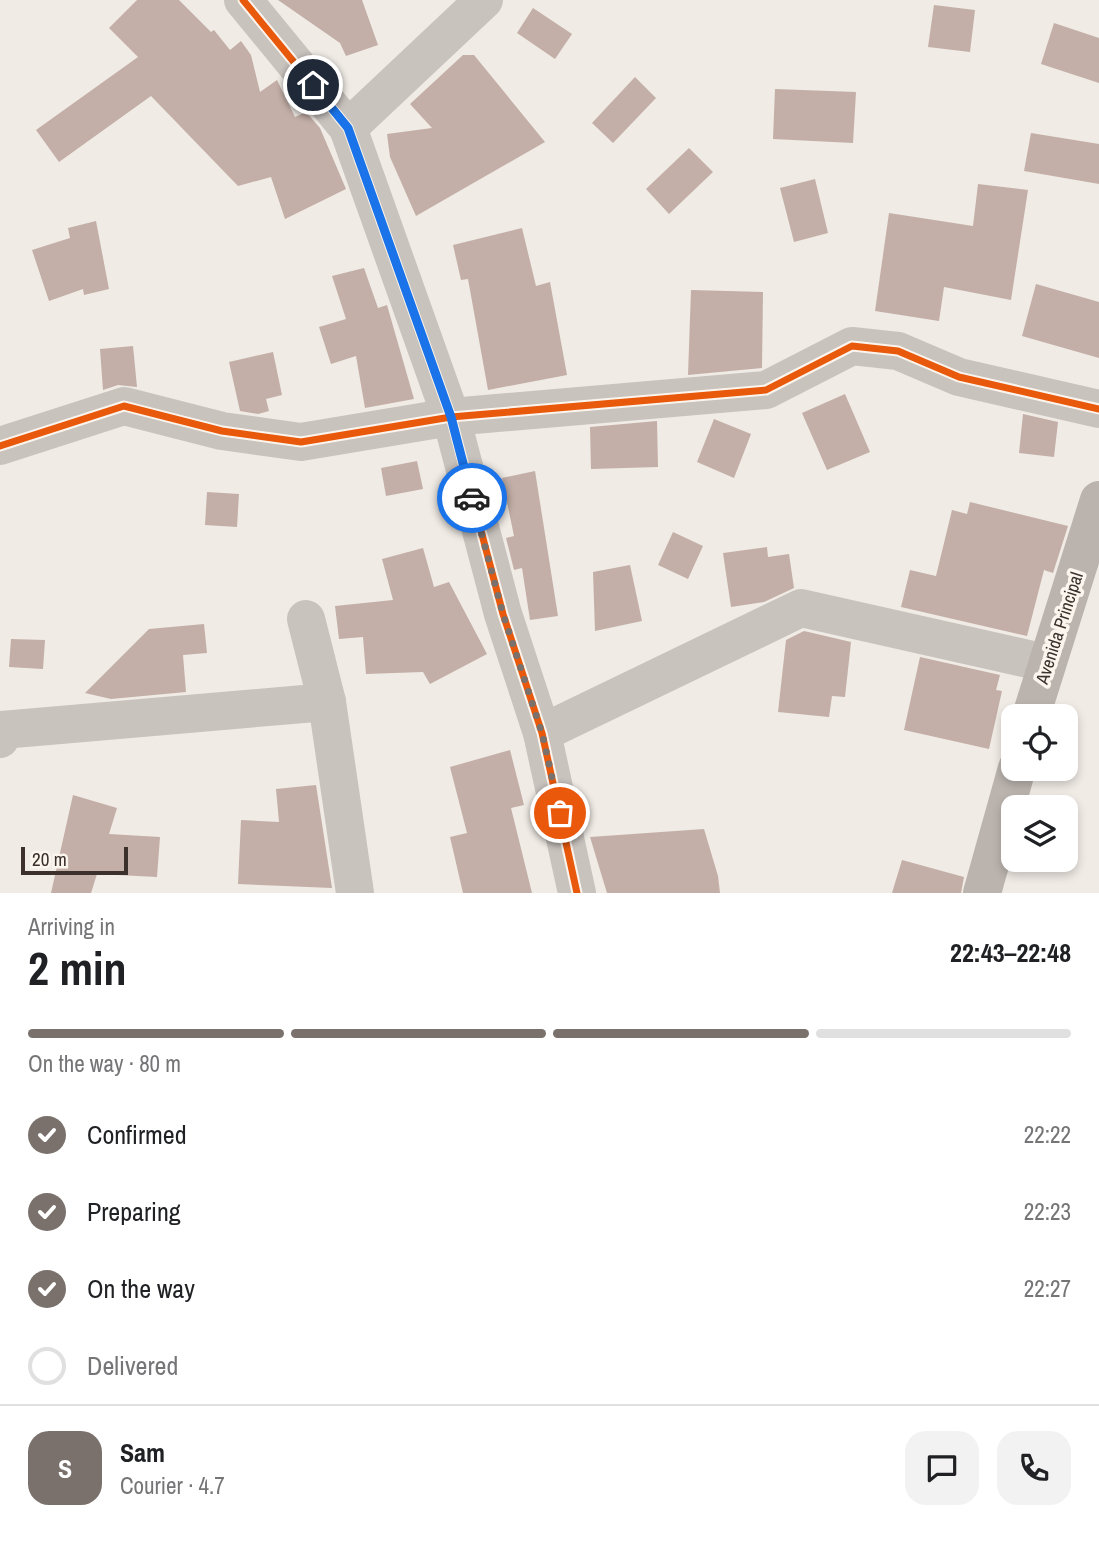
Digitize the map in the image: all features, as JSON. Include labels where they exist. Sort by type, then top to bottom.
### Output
[{"type":"main road","name":"Avenida Principal","points":[[1034,704],[1046,663],[1088,574],[1099,500]]},
{"type":"main road","points":[[982,893],[1013,781]]},
{"type":"street","points":[[243,0],[348,128],[451,417],[503,614],[542,733],[577,893]]},
{"type":"street","points":[[348,128],[484,0]]},
{"type":"street","points":[[0,446],[124,406],[222,431],[301,442],[451,417],[766,390],[852,346],[898,351],[959,377],[1099,409]]},
{"type":"street","points":[[542,733],[801,608],[1046,663]]},
{"type":"street","points":[[306,619],[327,702],[355,893]]},
{"type":"street","points":[[0,739],[2,730],[327,702]]},
{"type":"building","points":[[137,0],[179,0],[211,32],[214,30],[230,50],[241,41],[251,55],[260,92],[277,80],[295,117],[306,112],[320,128],[346,189],[285,219],[271,177],[238,186],[151,96],[59,162],[36,130],[138,57],[109,28]]},
{"type":"building","points":[[278,0],[362,0],[378,45],[346,56],[340,43]]},
{"type":"building","points":[[934,5],[975,10],[970,52],[928,47]]},
{"type":"building","points":[[533,8],[572,34],[555,59],[517,33]]},
{"type":"building","points":[[1054,23],[1099,38],[1099,83],[1041,64]]},
{"type":"building","points":[[463,55],[474,55],[545,142],[416,216],[390,157],[387,134],[432,128],[410,104]]},
{"type":"building","points":[[635,77],[656,98],[613,143],[592,123]]},
{"type":"building","points":[[775,89],[856,92],[853,143],[773,139]]},
{"type":"building","points":[[1031,133],[1099,144],[1099,184],[1024,171]]},
{"type":"building","points":[[689,148],[713,172],[669,214],[646,189]]},
{"type":"building","points":[[815,179],[828,233],[794,242],[780,188]]},
{"type":"building","points":[[978,184],[1028,190],[1011,300],[944,287],[939,321],[875,311],[889,213],[973,226]]},
{"type":"building","points":[[96,221],[109,289],[84,295],[83,289],[49,301],[32,250],[70,238],[68,228]]},
{"type":"building","points":[[522,228],[536,286],[550,282],[567,375],[488,390],[468,279],[461,280],[453,245]]},
{"type":"building","points":[[364,268],[378,308],[387,305],[414,399],[365,408],[356,356],[331,364],[319,327],[346,319],[332,276]]},
{"type":"building","points":[[1036,284],[1099,302],[1099,358],[1022,336]]},
{"type":"building","points":[[691,290],[763,292],[762,368],[688,375]]},
{"type":"building","points":[[133,346],[137,387],[118,385],[103,390],[100,349]]},
{"type":"building","points":[[273,352],[282,395],[266,399],[269,411],[258,414],[240,411],[229,362]]},
{"type":"building","points":[[845,394],[870,452],[827,470],[802,413]]},
{"type":"building","points":[[1023,414],[1058,422],[1054,457],[1019,453]]},
{"type":"building","points":[[714,419],[751,434],[734,478],[697,462]]},
{"type":"building","points":[[657,421],[658,467],[591,469],[590,427]]},
{"type":"building","points":[[417,461],[423,489],[386,496],[381,468]]},
{"type":"building","points":[[535,471],[558,616],[530,620],[522,568],[514,570],[506,538],[514,536],[502,478]]},
{"type":"building","points":[[207,492],[239,494],[237,527],[205,525]]},
{"type":"building","points":[[970,502],[1068,526],[1053,573],[1044,570],[1027,636],[901,607],[910,570],[936,576],[952,510],[967,514]]},
{"type":"building","points":[[673,532],[703,546],[688,579],[658,565]]},
{"type":"building","points":[[767,547],[768,557],[789,554],[794,588],[764,602],[731,607],[723,553]]},
{"type":"building","points":[[423,548],[434,587],[449,582],[487,654],[430,684],[423,672],[366,674],[363,637],[339,639],[335,606],[393,600],[382,559]]},
{"type":"building","points":[[630,565],[642,621],[595,631],[593,572]]},
{"type":"building","points":[[204,624],[207,653],[183,655],[186,692],[111,699],[85,693],[149,629]]},
{"type":"building","points":[[804,631],[851,642],[845,697],[832,696],[829,717],[778,712],[786,640]]},
{"type":"building","points":[[11,639],[45,640],[43,669],[9,667]]},
{"type":"building","points":[[920,657],[1000,675],[996,690],[1002,691],[989,749],[904,730]]},
{"type":"building","points":[[510,750],[524,805],[511,808],[532,893],[463,893],[450,837],[467,833],[450,767]]},
{"type":"building","points":[[316,785],[332,888],[238,884],[241,820],[279,822],[276,789]]},
{"type":"building","points":[[73,795],[117,808],[109,834],[160,837],[157,877],[97,874],[91,893],[51,893]]},
{"type":"building","points":[[704,829],[718,876],[720,893],[607,893],[590,837]]},
{"type":"building","points":[[902,860],[964,877],[961,893],[892,893]]},
{"type":"cycle path","points":[[243,0],[348,128],[451,417],[503,614],[542,733],[577,893]]},
{"type":"cycle path","points":[[0,446],[124,406],[222,431],[301,442],[451,417],[766,390],[852,346],[898,351],[959,377],[1099,409]]},
{"type":"way so far","points":[[472,498],[503,614],[542,733],[560,813]]},
{"type":"route","points":[[313,85],[348,128],[451,417],[472,498]]}]
